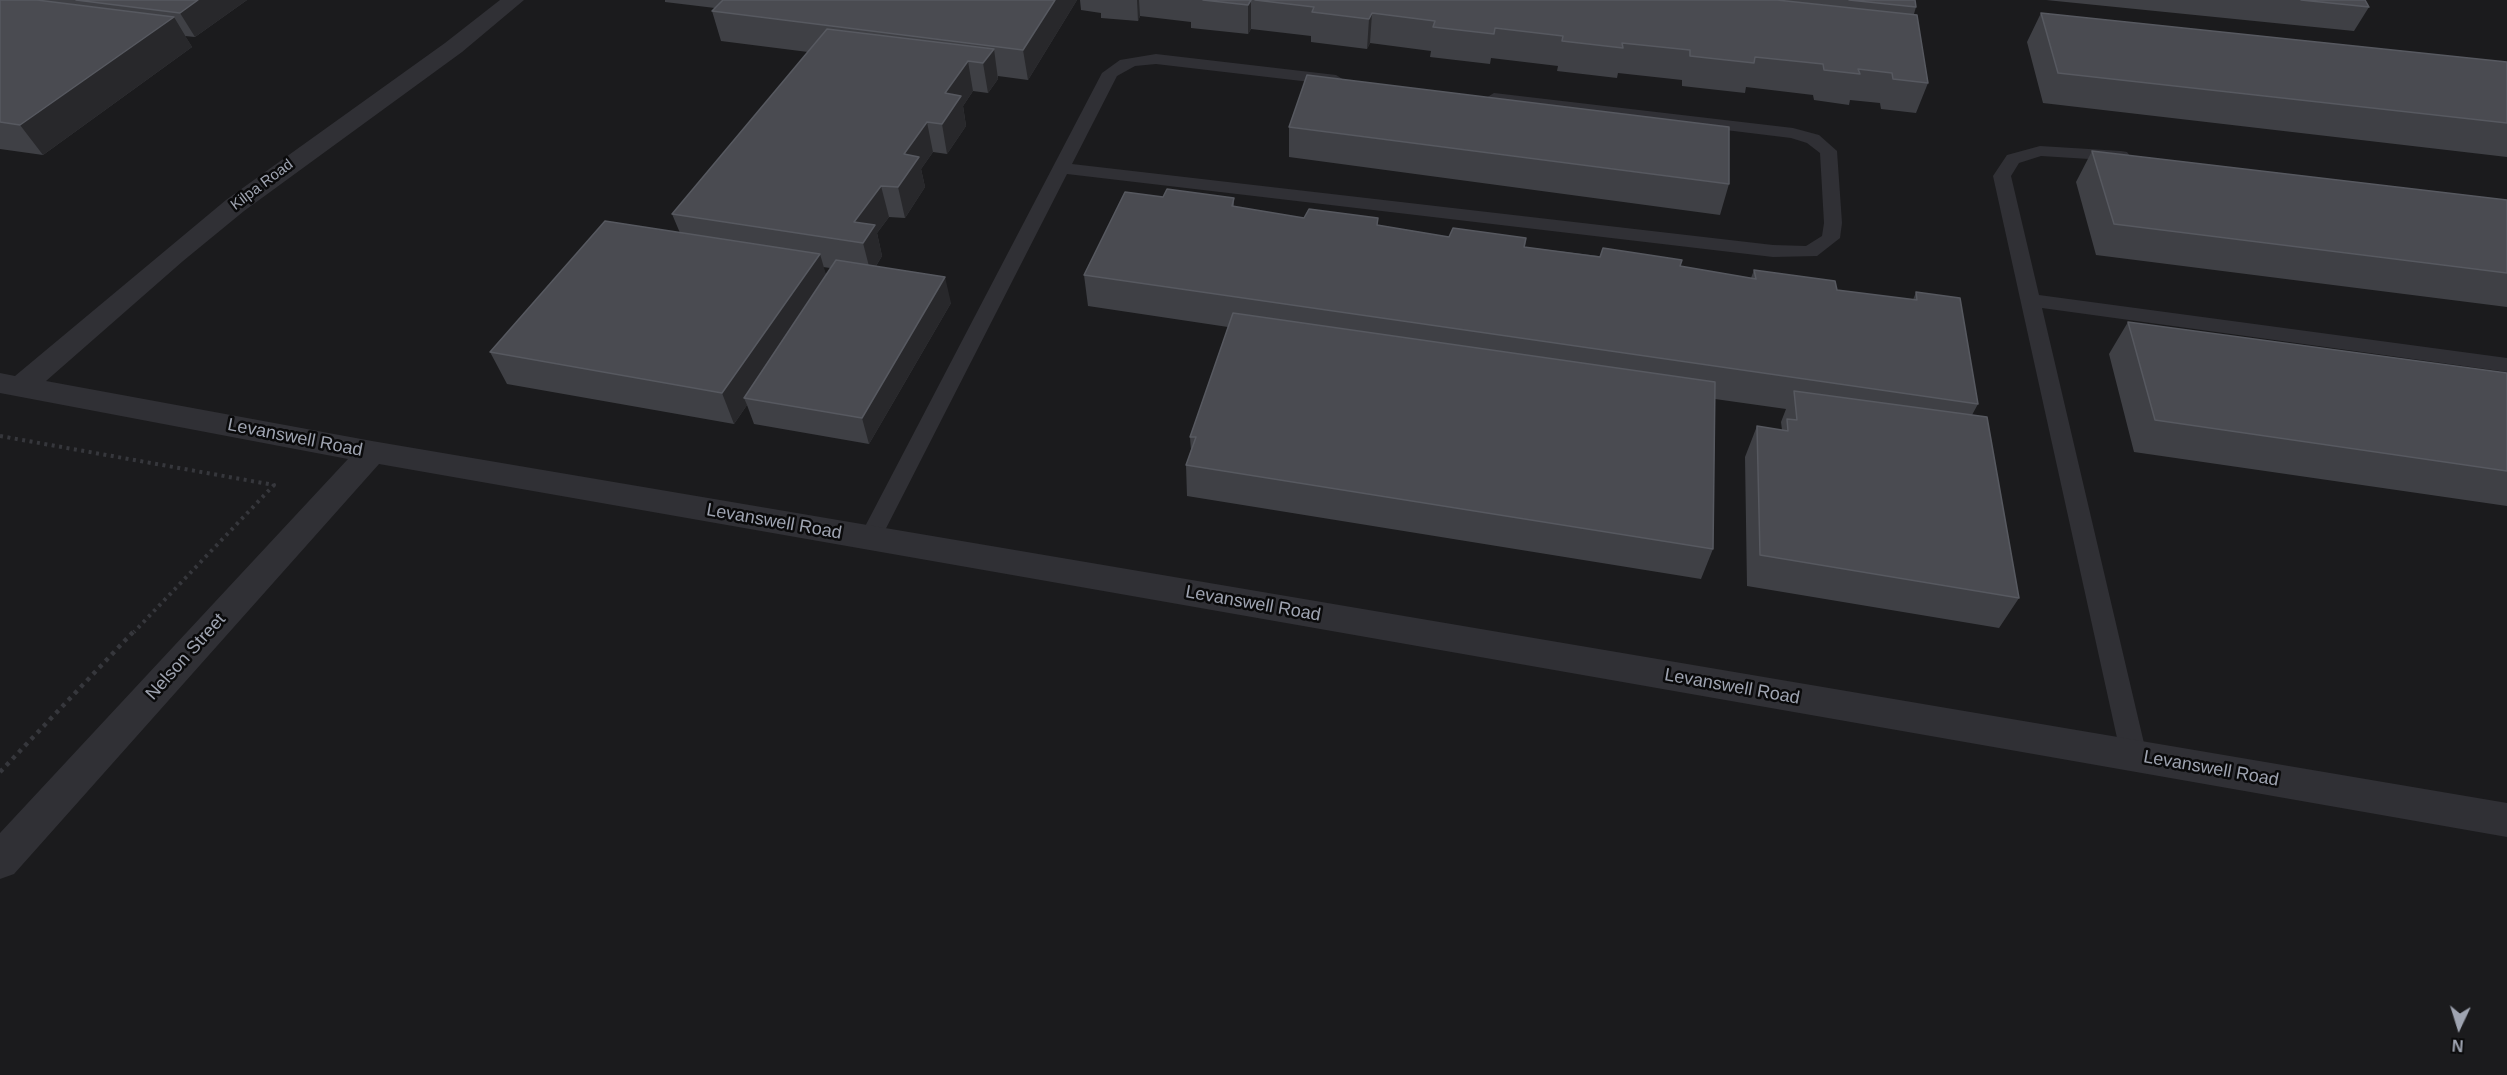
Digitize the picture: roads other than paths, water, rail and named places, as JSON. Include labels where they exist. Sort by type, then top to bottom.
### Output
[{"type":"street","name":"Kilpa Road","points":[[11,385],[234,206],[460,42],[513,0]]},
{"type":"street","name":"Levanswell Road","points":[[11,385],[372,452],[2507,820]]},
{"type":"street","name":"Nelson Street","points":[[0,861],[372,452]]},
{"type":"lane","points":[[870,538],[1110,73],[1120,64],[1135,60],[1156,59],[1356,82]]},
{"type":"lane","points":[[1060,168],[1773,251],[1810,252],[1831,238],[1833,223],[1828,150],[1813,139],[1793,133],[1474,96]]},
{"type":"lane","points":[[2133,158],[2087,152],[2040,150],[2013,159],[2002,176],[2134,756]]},
{"type":"lane","points":[[2030,300],[2507,365]]}]
